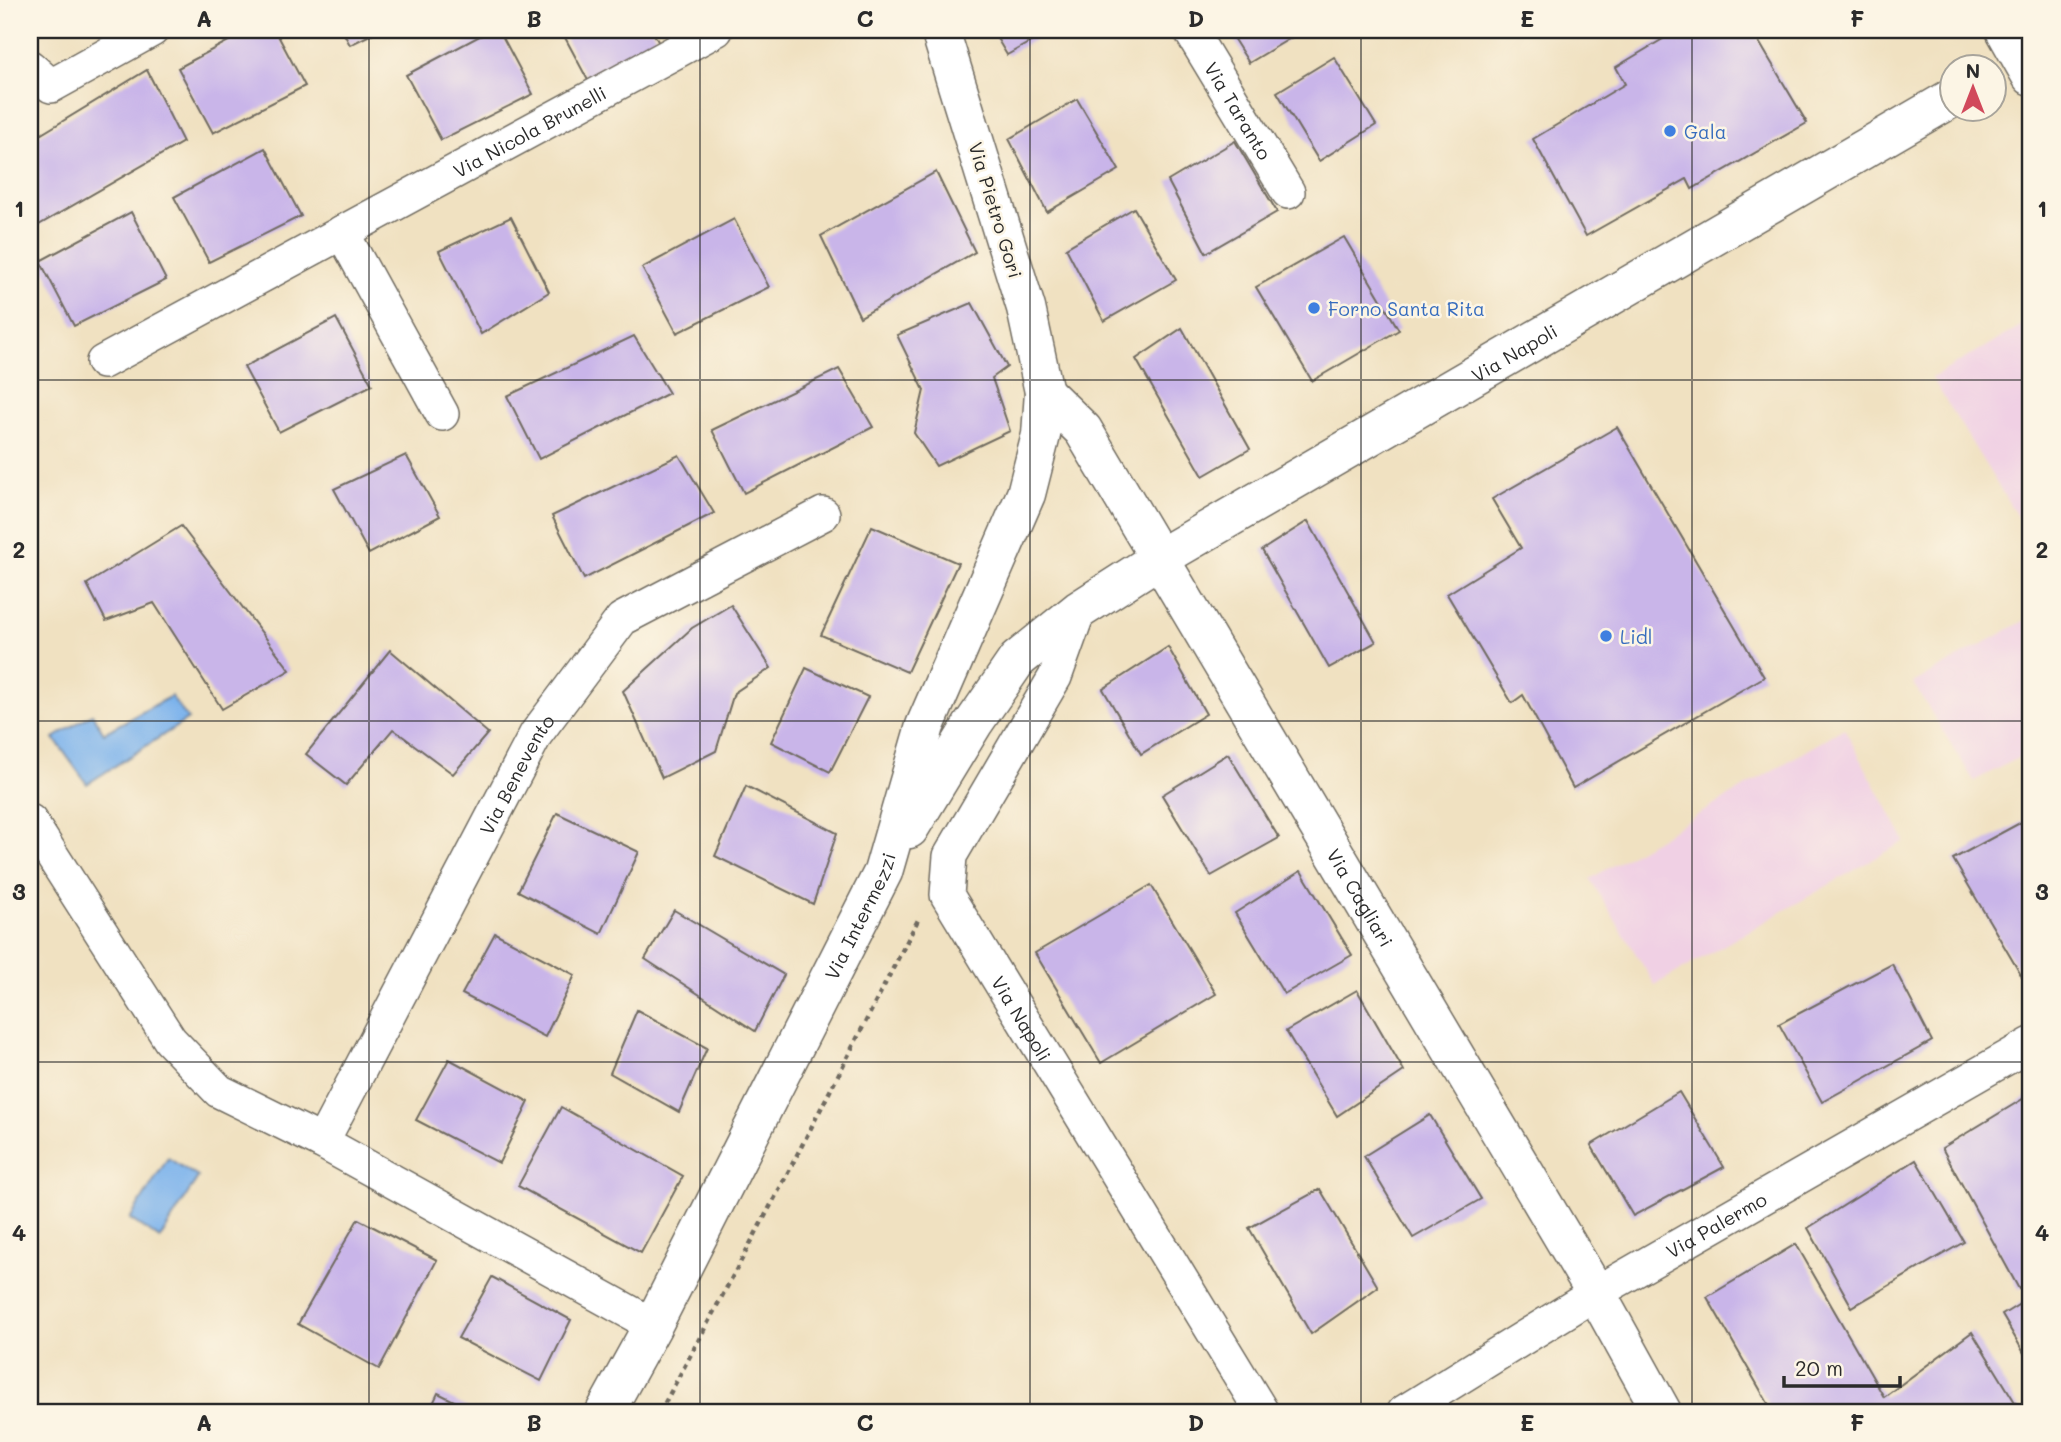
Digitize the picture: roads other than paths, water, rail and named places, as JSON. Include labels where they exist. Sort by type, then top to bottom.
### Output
[{"type":"street","points":[[30,67],[51,86],[152,30]]},
{"type":"street","name":"Via Nicola Brunelli","points":[[103,362],[716,30]]},
{"type":"street","name":"Via Pietro Gori","points":[[940,30],[1026,308],[1044,392]]},
{"type":"street","name":"Via Taranto","points":[[1190,30],[1288,191]]},
{"type":"street","name":"Via Napoli","points":[[883,872],[974,724],[1017,660],[1079,610],[1160,558],[1938,107]]},
{"type":"street","points":[[342,232],[442,414]]},
{"type":"street","name":"Via Cagliari","points":[[1044,392],[1083,430],[1595,1293],[1662,1412]]},
{"type":"street","name":"Via Intermezzi","points":[[605,1412],[653,1325],[883,872],[925,726],[1026,494],[1041,435],[1044,392]]},
{"type":"street","name":"Via Benevento","points":[[322,1142],[536,734],[622,619],[823,513]]},
{"type":"street","name":"Via Napoli","points":[[1079,610],[1055,677],[950,856],[947,895],[1262,1412]]},
{"type":"street","points":[[30,821],[170,1040],[219,1091],[322,1142],[653,1325]]},
{"type":"street","name":"Via Palermo","points":[[1404,1412],[1595,1293],[2031,1044]]},
{"type":"water","points":[[171,696],[188,719],[87,784],[54,738],[92,714],[104,733]]},
{"type":"water","points":[[168,1158],[198,1177],[160,1239],[130,1219]]},
{"type":"place","name":"Gala","points":[[1670,131]]},
{"type":"place","name":"Forno Santa Rita","points":[[1314,308]]},
{"type":"place","name":"Lidl","points":[[1606,636]]}]
